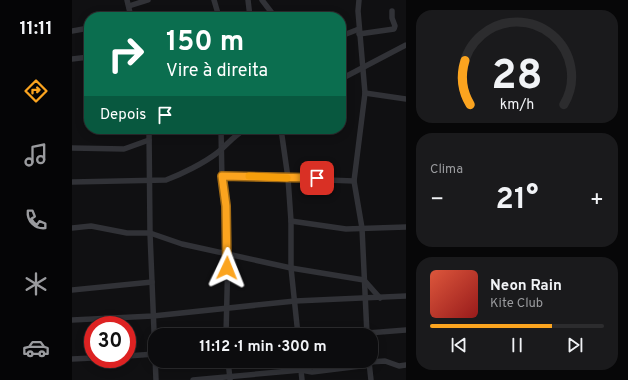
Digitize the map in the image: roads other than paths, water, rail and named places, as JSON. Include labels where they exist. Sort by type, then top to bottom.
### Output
[{"type":"street","points":[[127,0],[130,12]]},
{"type":"street","points":[[129,6],[148,0]]},
{"type":"street","points":[[214,0],[218,12]]},
{"type":"street","points":[[248,0],[249,12]]},
{"type":"street","points":[[262,0],[272,12]]},
{"type":"street","points":[[359,0],[359,32],[365,93],[354,181],[362,228],[367,328]]},
{"type":"street","points":[[346,35],[359,32],[394,29],[395,26],[392,18],[392,11]]},
{"type":"street","points":[[72,31],[84,29]]},
{"type":"street","points":[[346,76],[406,45]]},
{"type":"street","points":[[72,59],[84,58]]},
{"type":"street","points":[[365,93],[406,99]]},
{"type":"street","points":[[149,134],[150,233],[153,328]]},
{"type":"street","points":[[221,134],[222,176],[226,206],[228,254],[226,328]]},
{"type":"street","points":[[72,182],[166,180],[217,153],[238,134]]},
{"type":"street","points":[[282,134],[288,178],[291,221],[291,268],[297,328]]},
{"type":"street","points":[[72,148],[124,149],[149,140]]},
{"type":"street","points":[[222,176],[354,181]]},
{"type":"street","points":[[291,221],[346,229],[406,227]]},
{"type":"street","points":[[72,228],[91,226],[127,232],[150,233],[182,244],[291,268],[364,280],[380,298]]},
{"type":"street","points":[[72,290],[152,282]]},
{"type":"street","points":[[72,320],[153,316],[295,301],[406,296]]},
{"type":"street","points":[[378,333],[406,330]]},
{"type":"street","points":[[136,355],[148,354]]},
{"type":"street","points":[[72,359],[84,358]]},
{"type":"street","points":[[378,362],[385,361],[399,366],[406,365]]},
{"type":"street","points":[[155,368],[156,380]]},
{"type":"street","points":[[229,368],[230,378]]},
{"type":"street","points":[[193,380],[230,378],[300,370],[312,372],[337,368]]},
{"type":"street","points":[[370,368],[371,380]]},
{"type":"street","points":[[300,370],[302,380]]}]
